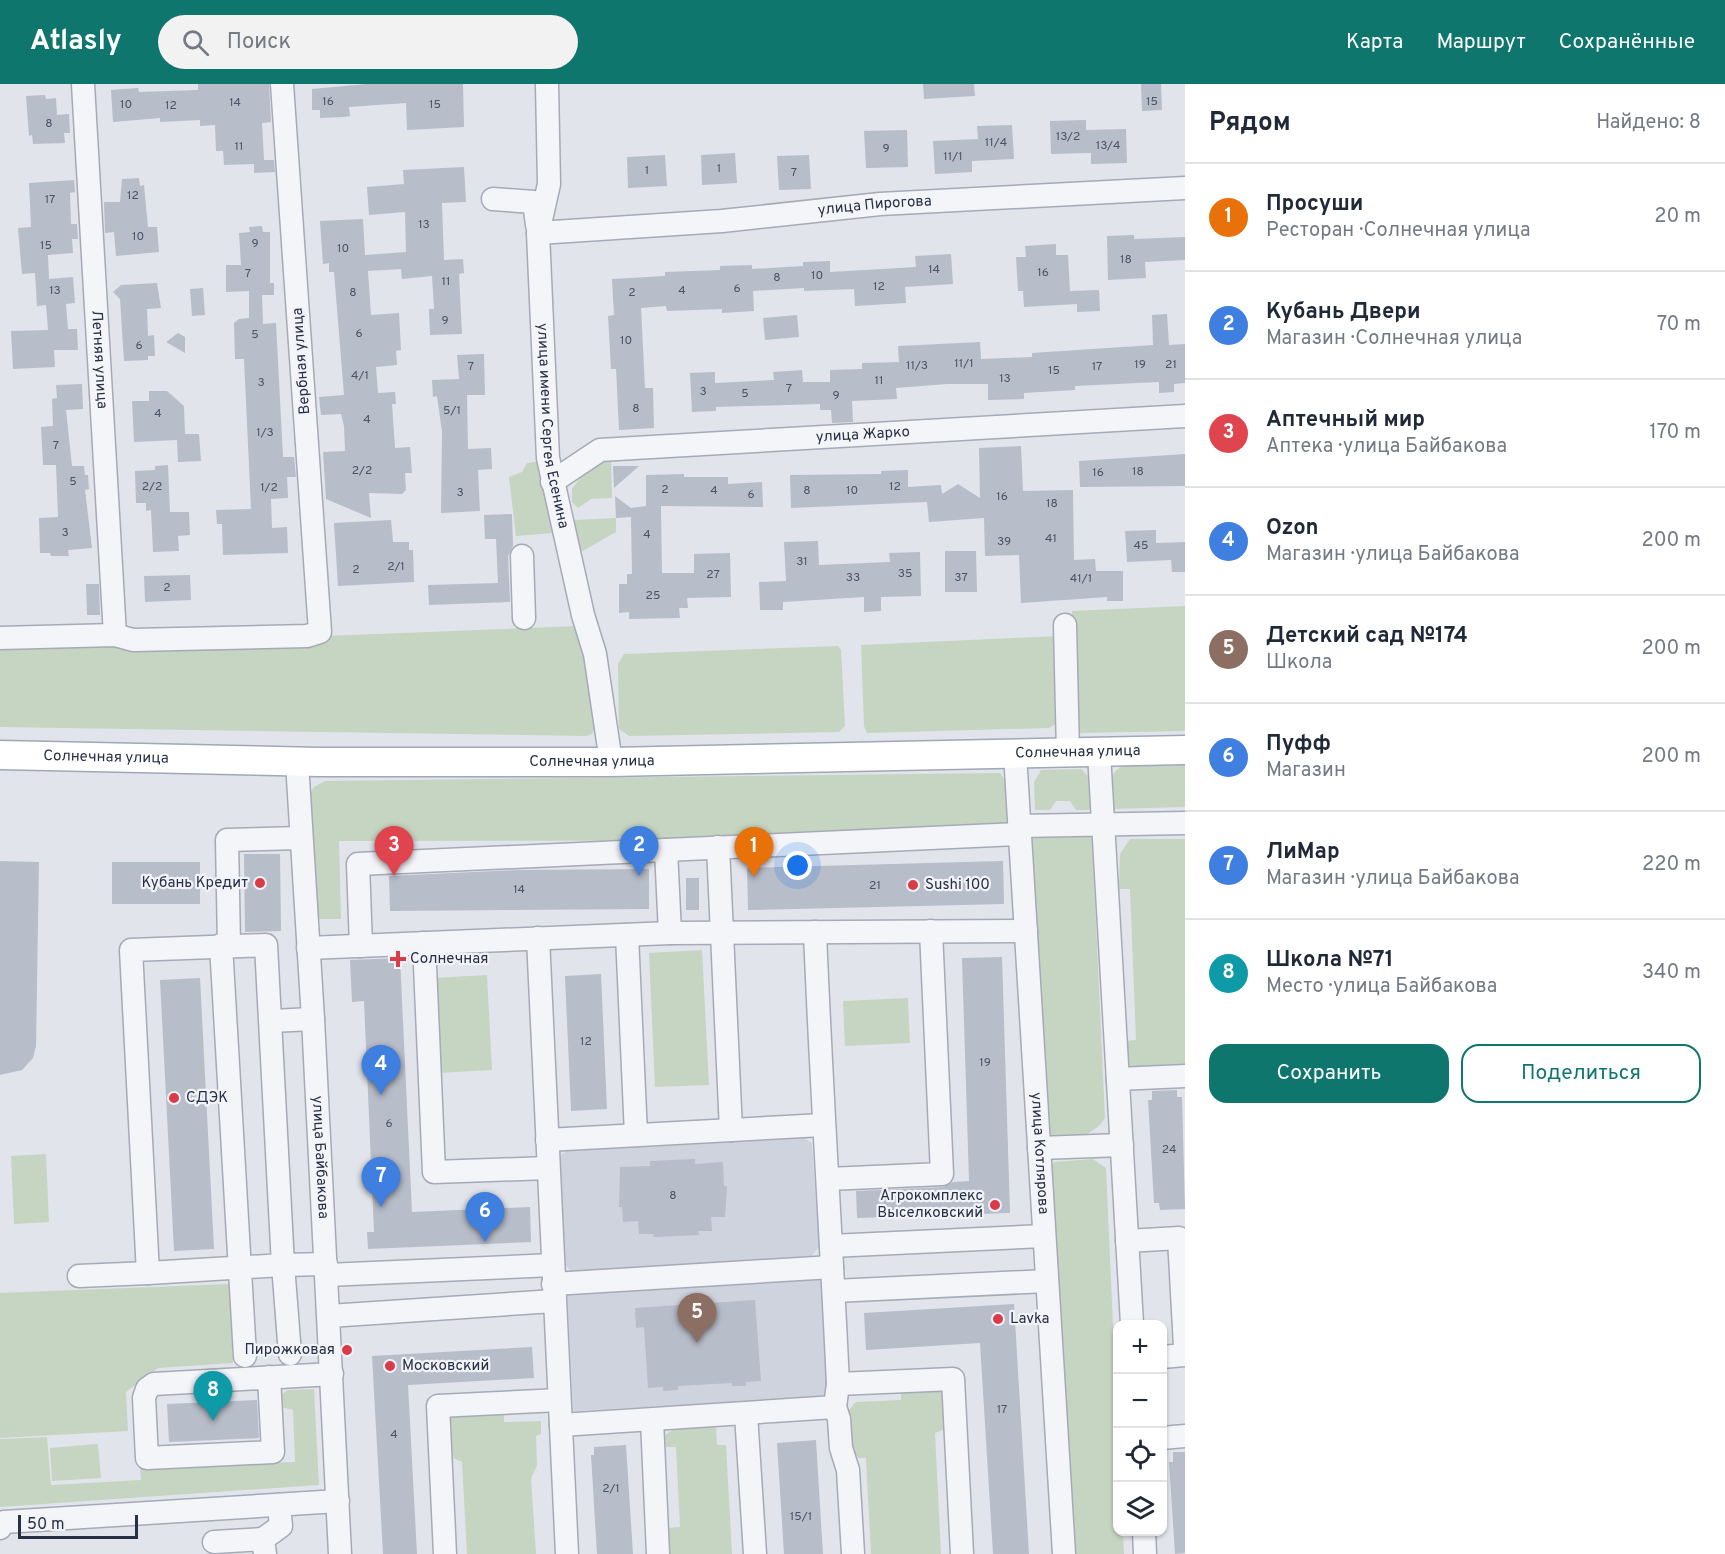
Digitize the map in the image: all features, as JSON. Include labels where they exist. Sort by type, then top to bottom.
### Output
[{"type":"main road","name":"Солнечная улица","points":[[0,755],[297,762],[610,762],[1185,750]]},
{"type":"street","name":"Летняя улица","points":[[83,84],[115,635]]},
{"type":"street","name":"Вербная улица","points":[[115,635],[133,640],[316,635],[321,626],[282,84]]},
{"type":"street","name":"улица имени Сергея Есенина","points":[[547,84],[549,184],[538,233],[546,434],[552,482],[595,654],[610,762]]},
{"type":"street","name":"улица Пирогова","points":[[538,233],[722,221],[880,204],[1185,188]]},
{"type":"street","points":[[493,199],[534,202],[538,233]]},
{"type":"street","name":"улица Жарко","points":[[552,482],[600,450],[1185,416]]},
{"type":"street","points":[[522,556],[524,618]]},
{"type":"street","points":[[1065,625],[1068,753]]},
{"type":"street","points":[[0,638],[115,635]]},
{"type":"street","points":[[1099,753],[1132,1320]]},
{"type":"street","name":"улица Котлярова","points":[[1015,754],[1064,1554]]},
{"type":"street","name":"улица Байбакова","points":[[297,762],[313,1019],[340,1554]]},
{"type":"street","points":[[361,946],[358,864],[718,848],[1103,824],[1185,823]]},
{"type":"street","points":[[244,1356],[225,945],[227,840],[302,838]]},
{"type":"street","points":[[718,848],[731,1130]]},
{"type":"street","points":[[666,850],[670,933]]},
{"type":"street","points":[[828,1179],[942,1174],[931,931]]},
{"type":"street","points":[[308,948],[627,934],[1026,931]]},
{"type":"street","points":[[815,932],[822,1125],[828,1179],[838,1384],[835,1407],[839,1419],[841,1448],[848,1470],[853,1554]]},
{"type":"street","points":[[627,934],[636,1135]]},
{"type":"street","points":[[538,938],[567,1554]]},
{"type":"street","points":[[424,943],[434,1173],[548,1168]]},
{"type":"street","points":[[148,1273],[131,950],[266,945],[290,1354]]},
{"type":"street","points":[[271,1021],[313,1019]]},
{"type":"street","points":[[1118,1079],[1185,1076]]},
{"type":"street","points":[[547,1140],[822,1125]]},
{"type":"street","points":[[1039,1148],[1122,1145]]},
{"type":"street","points":[[329,1316],[553,1283],[1044,1236]]},
{"type":"street","points":[[1127,1241],[1179,1238],[1185,1347]]},
{"type":"street","points":[[79,1276],[284,1265],[553,1283]]},
{"type":"street","points":[[834,1291],[1047,1281]]},
{"type":"street","points":[[1167,1357],[1185,1355]]},
{"type":"street","points":[[269,1377],[273,1452],[147,1458],[144,1398],[147,1389],[154,1384],[269,1377],[332,1374]]},
{"type":"street","points":[[838,1384],[953,1379],[962,1554]]},
{"type":"street","points":[[445,1554],[438,1406],[559,1400]]},
{"type":"street","points":[[561,1425],[835,1407]]},
{"type":"street","points":[[746,1414],[755,1554]]},
{"type":"street","points":[[652,1420],[658,1554]]},
{"type":"street","points":[[1167,1438],[1185,1436]]},
{"type":"street","points":[[1,1524],[338,1501]]},
{"type":"street","points":[[214,1542],[264,1546],[281,1526],[279,1505]]},
{"type":"street","points":[[1144,1536],[1145,1554]]},
{"type":"shaded area","points":[[804,1138],[812,1143],[819,1246],[811,1257],[572,1273],[564,1263],[559,1156],[567,1151]]},
{"type":"shaded area","points":[[821,1276],[827,1397],[573,1411],[567,1290]]},
{"type":"green space","points":[[611,455],[612,498],[591,499],[578,508],[572,502],[572,489],[590,464]]},
{"type":"green space","points":[[540,461],[549,469],[553,533],[516,536],[509,477],[522,472],[527,463]]},
{"type":"green space","points":[[616,518],[616,532],[579,553],[574,520]]},
{"type":"green space","points":[[1185,606],[1185,731],[1078,733],[1075,726],[1072,611]]},
{"type":"green space","points":[[578,626],[596,726],[592,734],[586,736],[0,727],[0,643],[325,636]]},
{"type":"green space","points":[[1057,636],[1059,722],[1049,728],[867,733],[864,726],[861,645]]},
{"type":"green space","points":[[838,646],[841,650],[845,726],[839,732],[629,736],[619,729],[618,664],[624,654]]},
{"type":"green space","points":[[1185,765],[1185,807],[1110,809],[1111,779],[1113,774],[1123,766]]},
{"type":"green space","points":[[1081,769],[1091,779],[1093,805],[1089,810],[1076,810],[1070,801],[1056,801],[1050,810],[1035,810],[1034,782],[1041,770]]},
{"type":"green space","points":[[1000,773],[1009,786],[1011,820],[995,840],[339,841],[341,919],[313,919],[305,800],[314,787],[325,781]]},
{"type":"green space","points":[[1037,832],[1092,835],[1105,1118],[1094,1130],[1078,1137],[1061,1138],[1045,1131],[1031,837]]},
{"type":"green space","points":[[1130,839],[1185,839],[1185,1068],[1135,1069],[1127,1064],[1125,1041],[1136,1040],[1130,889],[1119,889],[1120,854]]},
{"type":"green space","points":[[702,950],[709,1085],[655,1087],[649,953]]},
{"type":"green space","points":[[487,975],[492,1070],[439,1073],[434,978]]},
{"type":"green space","points":[[908,998],[910,1043],[845,1046],[843,1001]]},
{"type":"green space","points":[[46,1154],[49,1222],[14,1224],[11,1156]]},
{"type":"green space","points":[[1093,1159],[1106,1168],[1113,1325],[1113,1536],[1123,1536],[1124,1554],[1075,1554],[1047,1168],[1055,1162]]},
{"type":"green space","points":[[229,1284],[233,1363],[158,1368],[126,1392],[128,1431],[0,1438],[0,1293]]},
{"type":"green space","points":[[943,1386],[945,1429],[935,1433],[941,1554],[871,1554],[866,1458],[859,1458],[851,1451],[849,1410],[856,1402],[901,1400],[901,1391]]},
{"type":"green space","points":[[314,1389],[319,1485],[0,1507],[0,1439],[47,1437],[51,1485],[141,1480],[140,1467],[295,1462],[293,1410],[277,1406],[279,1396],[288,1390]]},
{"type":"green space","points":[[504,1413],[504,1422],[541,1421],[541,1434],[536,1436],[537,1466],[531,1478],[536,1554],[467,1554],[462,1462],[449,1456],[447,1415]]},
{"type":"green space","points":[[716,1427],[717,1445],[726,1445],[732,1554],[668,1554],[667,1528],[680,1527],[676,1447],[666,1447],[665,1435],[675,1429]]},
{"type":"green space","points":[[98,1444],[101,1478],[52,1481],[50,1448]]},
{"type":"building","points":[[198,84],[269,84],[271,122],[262,123],[264,160],[274,160],[275,172],[254,173],[254,164],[224,165],[223,151],[216,151],[215,125],[200,126],[200,120],[160,122],[160,118],[113,122],[111,90],[138,88],[139,92],[198,90]]},
{"type":"building","points":[[366,84],[463,84],[464,127],[407,130],[406,103],[349,107],[350,116],[344,117],[320,118],[320,110],[312,110],[312,89]]},
{"type":"building","points":[[923,84],[974,84],[975,96],[924,99]]},
{"type":"building","points":[[1141,84],[1161,84],[1162,110],[1142,111]]},
{"type":"building","points":[[45,95],[46,99],[56,98],[57,115],[69,114],[70,133],[64,133],[65,143],[33,144],[32,135],[29,136],[26,96]]},
{"type":"building","points":[[1086,120],[1086,130],[1126,129],[1127,163],[1091,164],[1091,153],[1051,154],[1050,121]]},
{"type":"building","points":[[1012,125],[1014,159],[972,161],[972,172],[935,174],[933,141],[978,139],[977,126]]},
{"type":"building","points":[[907,130],[908,167],[866,168],[864,131]]},
{"type":"building","points":[[735,153],[737,183],[702,185],[701,155]]},
{"type":"building","points":[[665,155],[667,186],[628,188],[627,157]]},
{"type":"building","points":[[809,155],[811,189],[779,190],[777,156]]},
{"type":"building","points":[[464,167],[466,202],[442,203],[444,260],[463,259],[464,273],[459,274],[462,334],[430,335],[429,309],[434,309],[432,276],[402,279],[401,269],[368,271],[371,315],[399,313],[401,350],[396,351],[397,365],[376,367],[378,393],[395,392],[396,404],[392,404],[395,448],[410,447],[412,473],[405,473],[406,490],[402,494],[369,493],[371,518],[326,499],[323,452],[345,451],[344,426],[341,414],[321,415],[319,397],[344,395],[334,272],[329,272],[329,263],[323,264],[320,221],[363,219],[365,255],[406,252],[405,212],[369,215],[367,187],[404,184],[403,170]]},
{"type":"building","points":[[139,178],[140,186],[144,185],[148,227],[157,227],[159,252],[116,256],[114,232],[105,233],[104,202],[120,202],[122,179]]},
{"type":"building","points":[[74,180],[75,192],[70,193],[71,224],[77,224],[78,239],[72,239],[73,253],[48,255],[49,279],[73,277],[75,303],[66,304],[68,329],[77,329],[78,350],[54,350],[55,367],[13,369],[11,331],[48,330],[46,305],[37,306],[35,273],[22,274],[18,228],[31,227],[29,183]]},
{"type":"building","points":[[262,226],[263,232],[270,232],[270,283],[274,283],[274,295],[262,295],[263,324],[276,323],[283,457],[294,457],[296,477],[287,477],[288,498],[271,499],[272,528],[287,527],[288,553],[223,555],[222,524],[217,524],[216,510],[251,509],[244,359],[235,359],[234,323],[239,319],[249,318],[249,291],[226,292],[226,265],[241,265],[239,233],[250,232],[249,227]]},
{"type":"building","points":[[1134,235],[1134,239],[1185,237],[1185,260],[1145,262],[1146,278],[1108,280],[1107,236]]},
{"type":"building","points":[[1056,244],[1056,255],[1068,255],[1070,291],[1099,290],[1100,311],[1077,312],[1077,304],[1024,307],[1023,291],[1018,291],[1016,257],[1026,257],[1025,246]]},
{"type":"building","points":[[951,254],[953,284],[905,287],[906,303],[855,306],[854,289],[804,291],[804,288],[753,291],[754,311],[722,313],[722,309],[667,311],[666,306],[641,308],[645,388],[653,388],[654,428],[619,430],[616,369],[611,369],[608,316],[614,315],[612,279],[665,276],[665,272],[720,270],[720,266],[752,265],[752,269],[803,266],[803,262],[830,261],[830,272],[916,267],[915,256]]},
{"type":"building","points":[[157,283],[161,308],[147,309],[148,336],[154,335],[155,356],[148,356],[148,360],[124,361],[120,299],[113,292],[121,285]]},
{"type":"building","points":[[203,288],[205,315],[192,316],[190,289]]},
{"type":"building","points":[[1167,314],[1169,345],[1185,344],[1185,383],[1174,384],[1174,392],[1159,393],[1159,382],[1075,386],[1075,390],[1024,393],[1024,399],[988,400],[988,384],[947,384],[896,388],[897,399],[852,401],[853,422],[832,423],[831,410],[820,410],[820,404],[716,407],[716,411],[692,412],[690,373],[715,372],[715,383],[774,380],[773,372],[802,370],[803,382],[830,382],[830,370],[862,369],[862,363],[899,362],[898,346],[980,342],[981,359],[1032,357],[1032,353],[1153,345],[1152,315]]},
{"type":"building","points":[[797,315],[799,337],[765,340],[763,318]]},
{"type":"building","points":[[178,333],[185,337],[185,353],[166,342]]},
{"type":"building","points":[[484,354],[485,395],[467,395],[468,449],[491,448],[492,469],[478,470],[480,511],[441,513],[442,432],[437,396],[433,397],[432,380],[459,379],[457,355]]},
{"type":"building","points":[[82,384],[83,409],[66,410],[72,466],[84,466],[85,475],[88,475],[89,489],[85,490],[92,548],[68,550],[69,556],[51,556],[50,553],[40,553],[39,518],[58,517],[56,465],[43,465],[41,427],[53,426],[52,399],[57,398],[56,385]]},
{"type":"building","points":[[149,391],[167,391],[184,406],[185,434],[199,434],[201,461],[178,462],[177,440],[134,442],[132,401],[149,401]]},
{"type":"building","points":[[1021,446],[1023,491],[1073,490],[1074,560],[1095,559],[1096,571],[1123,571],[1123,601],[1107,601],[1107,597],[1021,603],[1019,555],[985,556],[984,518],[929,522],[927,502],[791,508],[790,475],[881,474],[881,471],[908,470],[908,487],[941,485],[942,494],[958,484],[980,498],[979,448]]},
{"type":"building","points":[[1185,454],[1185,486],[1080,487],[1079,461]]},
{"type":"building","points":[[168,465],[170,512],[189,512],[190,535],[178,536],[179,551],[153,552],[151,510],[146,511],[146,503],[136,503],[135,471],[155,470],[155,466]]},
{"type":"building","points":[[613,466],[639,466],[614,488]]},
{"type":"building","points":[[684,474],[684,477],[728,477],[728,484],[762,482],[763,507],[661,506],[662,573],[694,573],[694,554],[730,553],[731,597],[687,598],[688,608],[679,608],[680,618],[629,619],[629,612],[619,613],[619,584],[627,584],[627,574],[632,574],[631,517],[616,518],[615,496],[631,508],[646,506],[646,475]]},
{"type":"building","points":[[512,514],[513,546],[508,556],[510,602],[429,605],[428,585],[498,583],[496,539],[485,539],[484,515]]},
{"type":"building","points":[[391,520],[393,542],[409,542],[409,550],[413,550],[414,582],[338,586],[334,523]]},
{"type":"building","points":[[1156,530],[1156,543],[1185,542],[1185,572],[1172,572],[1171,560],[1127,562],[1125,531]]},
{"type":"building","points":[[818,541],[819,565],[890,562],[889,553],[920,552],[921,596],[881,597],[881,611],[864,612],[864,597],[783,602],[783,610],[760,610],[759,582],[786,581],[784,542]]},
{"type":"building","points":[[945,551],[976,551],[977,592],[945,592]]},
{"type":"building","points":[[190,575],[191,600],[145,602],[144,576]]},
{"type":"building","points":[[86,584],[99,584],[100,615],[87,615]]},
{"type":"building","points":[[244,854],[280,854],[281,931],[245,932]]},
{"type":"building","points":[[0,861],[39,862],[36,1046],[33,1058],[22,1070],[0,1075]]},
{"type":"building","points":[[1003,861],[1004,904],[748,910],[747,868]]},
{"type":"building","points":[[112,862],[200,862],[200,904],[112,904]]},
{"type":"building","points":[[649,869],[649,909],[390,911],[389,876],[517,870]]},
{"type":"building","points":[[686,878],[699,878],[699,910],[686,910]]},
{"type":"building","points":[[1002,957],[1010,1213],[857,1218],[856,1191],[943,1187],[953,1182],[969,1181],[962,958]]},
{"type":"building","points":[[400,958],[412,1212],[530,1207],[531,1242],[368,1249],[367,1232],[374,1232],[364,1001],[352,1002],[350,960]]},
{"type":"building","points":[[601,974],[607,1109],[571,1111],[565,976]]},
{"type":"building","points":[[200,978],[214,1249],[174,1251],[160,980]]},
{"type":"building","points":[[1177,1090],[1177,1097],[1182,1097],[1185,1209],[1160,1210],[1159,1203],[1154,1203],[1148,1100],[1152,1100],[1152,1091]]},
{"type":"building","points":[[695,1159],[695,1164],[723,1162],[724,1186],[727,1186],[725,1217],[711,1217],[712,1231],[698,1231],[699,1235],[654,1237],[653,1234],[639,1234],[638,1221],[623,1222],[622,1207],[619,1207],[620,1167],[650,1166],[650,1161]]},
{"type":"building","points":[[755,1300],[761,1381],[746,1382],[746,1386],[732,1386],[732,1383],[678,1386],[678,1390],[663,1391],[663,1387],[648,1388],[644,1327],[636,1328],[635,1308]]},
{"type":"building","points":[[1014,1304],[1029,1554],[993,1554],[980,1343],[866,1350],[864,1313]]},
{"type":"building","points":[[532,1347],[534,1378],[408,1385],[417,1554],[383,1554],[372,1356]]},
{"type":"building","points":[[257,1400],[259,1438],[169,1442],[167,1404]]},
{"type":"building","points":[[816,1440],[823,1554],[784,1554],[777,1443]]},
{"type":"building","points":[[626,1445],[633,1554],[597,1554],[591,1455],[594,1455],[594,1447]]},
{"type":"building","points":[[1173,1452],[1185,1452],[1185,1553],[1175,1554],[1169,1462],[1173,1462]]},
{"type":"place","name":"Аптечный мир","points":[[394,876]]},
{"type":"place","name":"Кубань Двери","points":[[639,876]]},
{"type":"place","name":"Просуши","points":[[754,877]]},
{"type":"place","name":"Кубань Кредит","points":[[260,883]]},
{"type":"place","name":"Sushi 100","points":[[913,885]]},
{"type":"place","name":"Солнечная","points":[[398,959]]},
{"type":"place","name":"Ozon","points":[[381,1095]]},
{"type":"place","name":"СДЭК","points":[[174,1098]]},
{"type":"place","name":"Агрокомплекс Выселковский","points":[[995,1205]]},
{"type":"place","name":"ЛиМар","points":[[381,1207]]},
{"type":"place","name":"Пуфф","points":[[485,1242]]},
{"type":"place","name":"Lavka","points":[[998,1319]]},
{"type":"place","name":"Детский сад №174","points":[[697,1343]]},
{"type":"place","name":"Пирожковая","points":[[347,1350]]},
{"type":"place","name":"Московский","points":[[390,1366]]},
{"type":"place","name":"Школа №71","points":[[213,1421]]}]
